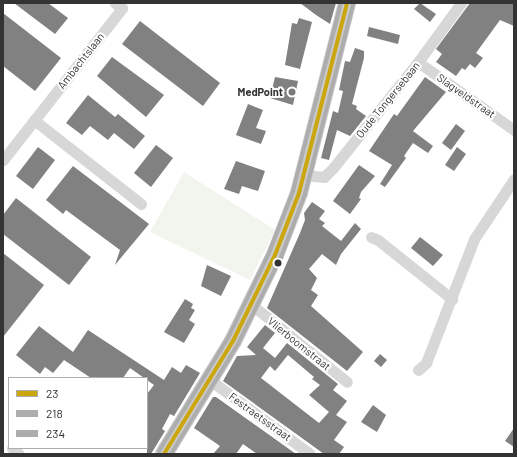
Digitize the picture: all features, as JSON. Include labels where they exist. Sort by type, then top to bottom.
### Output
[{"type":"main road","points":[[164,454],[210,380],[252,305],[289,219],[304,175],[347,3]]},
{"type":"street","name":"Ambachtslaan","points":[[3,160],[122,8],[115,3]]},
{"type":"street","name":"Oude Tongersebaan","points":[[304,175],[324,177],[329,173],[418,62],[461,3]]},
{"type":"street","name":"Slagveldstraat","points":[[418,62],[514,130]]},
{"type":"street","points":[[34,120],[141,204]]},
{"type":"street","points":[[418,370],[426,363],[474,239],[514,180]]},
{"type":"street","points":[[370,237],[378,240],[452,299]]},
{"type":"street","name":"Vlierboomstraat","points":[[252,305],[347,382]]},
{"type":"street","name":"Festraetsstraat","points":[[210,380],[310,454]]},
{"type":"shaded area","points":[[184,172],[275,230],[250,280],[150,232]]},
{"type":"building","points":[[14,3],[48,3],[68,18],[55,34]]},
{"type":"building","points":[[300,3],[336,3],[330,24],[316,15]]},
{"type":"building","points":[[420,3],[436,14],[430,22],[414,9]]},
{"type":"building","points":[[470,3],[514,3],[514,26],[500,20],[476,53],[483,58],[475,68],[470,64],[465,70],[462,68],[456,76],[436,62],[442,54],[436,49]]},
{"type":"building","points":[[3,13],[61,58],[35,91],[3,66]]},
{"type":"building","points":[[299,18],[312,22],[300,69],[285,65],[292,23],[297,24]]},
{"type":"building","points":[[140,21],[220,83],[203,106],[122,44]]},
{"type":"building","points":[[369,27],[400,35],[398,44],[367,36]]},
{"type":"building","points":[[355,48],[364,51],[364,58],[352,104],[357,106],[356,109],[366,116],[350,136],[337,130],[329,160],[321,158],[333,111],[338,113],[343,91],[339,90],[345,61],[350,62]]},
{"type":"building","points":[[112,57],[164,95],[146,117],[97,76]]},
{"type":"building","points":[[275,77],[298,81],[293,105],[270,98]]},
{"type":"building","points":[[425,77],[446,92],[413,131],[433,146],[428,153],[413,143],[404,156],[406,158],[385,187],[380,184],[392,165],[369,151],[394,114],[397,116]]},
{"type":"building","points":[[88,95],[115,117],[118,114],[145,136],[134,149],[114,133],[108,140],[90,126],[82,135],[66,123]]},
{"type":"building","points":[[248,104],[263,110],[256,128],[266,131],[261,144],[236,135]]},
{"type":"building","points":[[456,124],[465,131],[451,150],[442,143]]},
{"type":"building","points":[[156,145],[173,158],[151,187],[134,173]]},
{"type":"building","points":[[38,147],[55,160],[33,189],[16,176]]},
{"type":"building","points":[[457,147],[466,154],[454,171],[445,165]]},
{"type":"building","points":[[236,161],[265,171],[258,191],[242,186],[239,194],[224,189]]},
{"type":"building","points":[[359,165],[375,176],[361,192],[359,198],[361,199],[350,214],[333,201]]},
{"type":"building","points":[[73,166],[149,224],[115,265],[120,250],[66,210],[63,214],[46,200]]},
{"type":"building","points":[[16,198],[91,257],[69,285],[3,234],[3,215]]},
{"type":"building","points":[[312,202],[325,211],[319,219],[325,223],[322,226],[341,241],[355,223],[361,229],[341,254],[336,265],[322,254],[309,269],[317,278],[311,290],[318,295],[311,306],[363,352],[347,371],[267,308],[300,233],[305,220],[304,213]]},
{"type":"building","points":[[420,237],[443,255],[433,266],[411,248]]},
{"type":"building","points":[[3,253],[44,285],[3,337]]},
{"type":"building","points":[[207,265],[231,276],[221,296],[201,286]]},
{"type":"building","points":[[185,299],[193,304],[191,308],[195,310],[189,320],[195,324],[184,343],[164,332]]},
{"type":"building","points":[[265,325],[275,333],[263,348],[275,358],[287,343],[338,384],[333,390],[347,401],[336,415],[347,422],[334,440],[344,447],[339,454],[324,454],[223,381],[237,356],[256,355],[247,347]],"holes":[[[288,355],[314,377],[312,379],[320,385],[309,395],[329,412],[319,423],[261,378],[270,366],[275,371]]]},
{"type":"building","points":[[39,326],[73,352],[88,330],[164,380],[172,367],[181,373],[186,365],[200,373],[174,416],[170,414],[162,429],[165,431],[151,454],[147,454],[148,393],[154,385],[148,381],[148,377],[143,377],[130,368],[124,377],[90,377],[64,360],[53,373],[45,367],[40,374],[16,355]]},
{"type":"building","points":[[380,354],[387,360],[381,367],[374,361]]},
{"type":"building","points":[[213,397],[216,397],[296,454],[257,454],[243,444],[236,454],[213,454],[220,446],[194,428]]},
{"type":"building","points":[[373,405],[386,415],[377,432],[361,422]]},
{"type":"building","points":[[514,428],[514,447],[505,441]]},
{"type":"transit line","name":"234","points":[[159,451],[228,338],[269,253],[293,191],[341,3]]},
{"type":"transit line","name":"23","points":[[164,454],[233,341],[275,255],[299,193],[347,3]]},
{"type":"transit line","name":"218","points":[[171,454],[238,344],[281,257],[305,194],[353,4]]},
{"type":"place","name":"MedPoint","points":[[292,92]]}]
